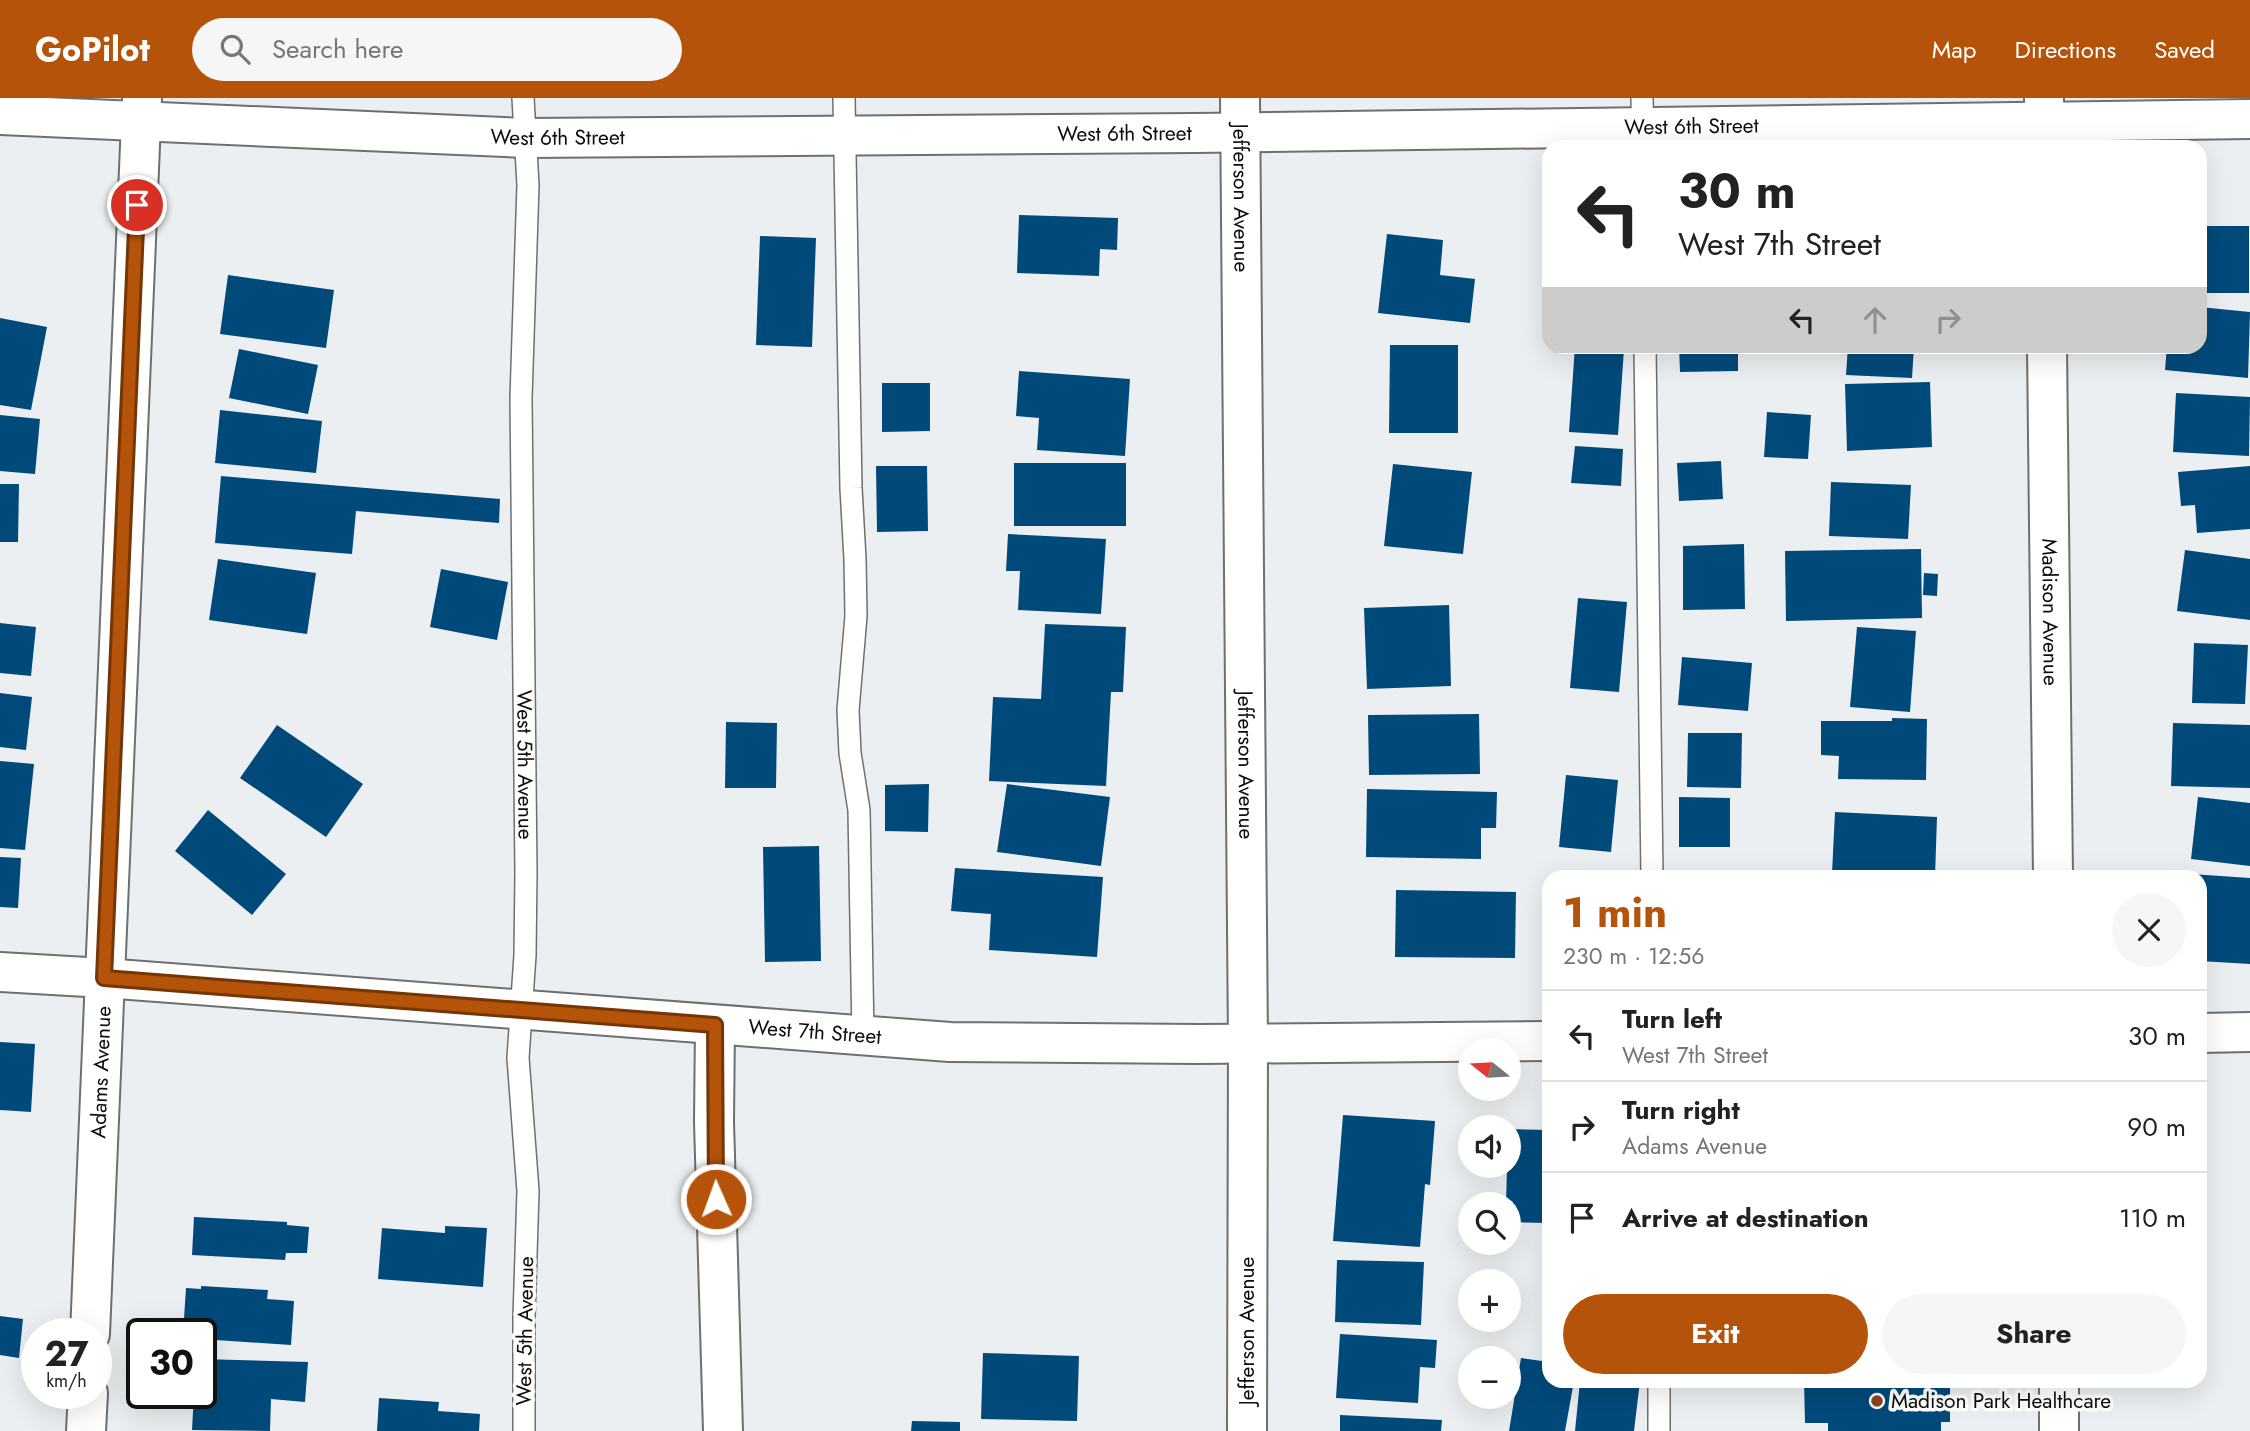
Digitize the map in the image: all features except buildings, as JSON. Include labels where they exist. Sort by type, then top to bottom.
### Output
[{"type":"street","name":"West 6th Street","points":[[0,115],[141,110],[525,138],[844,137],[1241,115],[1643,124],[2250,119]]},
{"type":"street","name":"Adams Avenue","points":[[91,1318],[141,110]]},
{"type":"street","name":"Jefferson Avenue","points":[[1241,115],[1248,1044],[1247,1431]]},
{"type":"street","name":"Madison Avenue","points":[[2047,354],[2053,870]]},
{"type":"street","name":"West 7th Street","points":[[0,972],[950,1042],[1248,1044],[1542,1041]]},
{"type":"street","points":[[715,1025],[714,1122],[723,1431]]},
{"type":"street","points":[[2207,1033],[2250,1032]]},
{"type":"street","points":[[2059,1388],[2059,1431]]},
{"type":"street","points":[[86,1431],[87,1409]]},
{"type":"lane","name":"West 5th Avenue","points":[[523,98],[528,185],[521,398],[526,873],[525,955],[518,1058],[528,1191],[524,1431]]},
{"type":"lane","points":[[844,98],[850,474],[856,616],[848,709],[850,753],[859,821],[863,1036]]},
{"type":"lane","points":[[1645,354],[1652,870]]},
{"type":"lane","points":[[1659,1388],[1659,1431]]},
{"type":"place","name":"Madison Park Healthcare","points":[[1877,1401]]},
{"type":"route","points":[[137,205],[104,978],[715,1025],[716,1199]]}]
